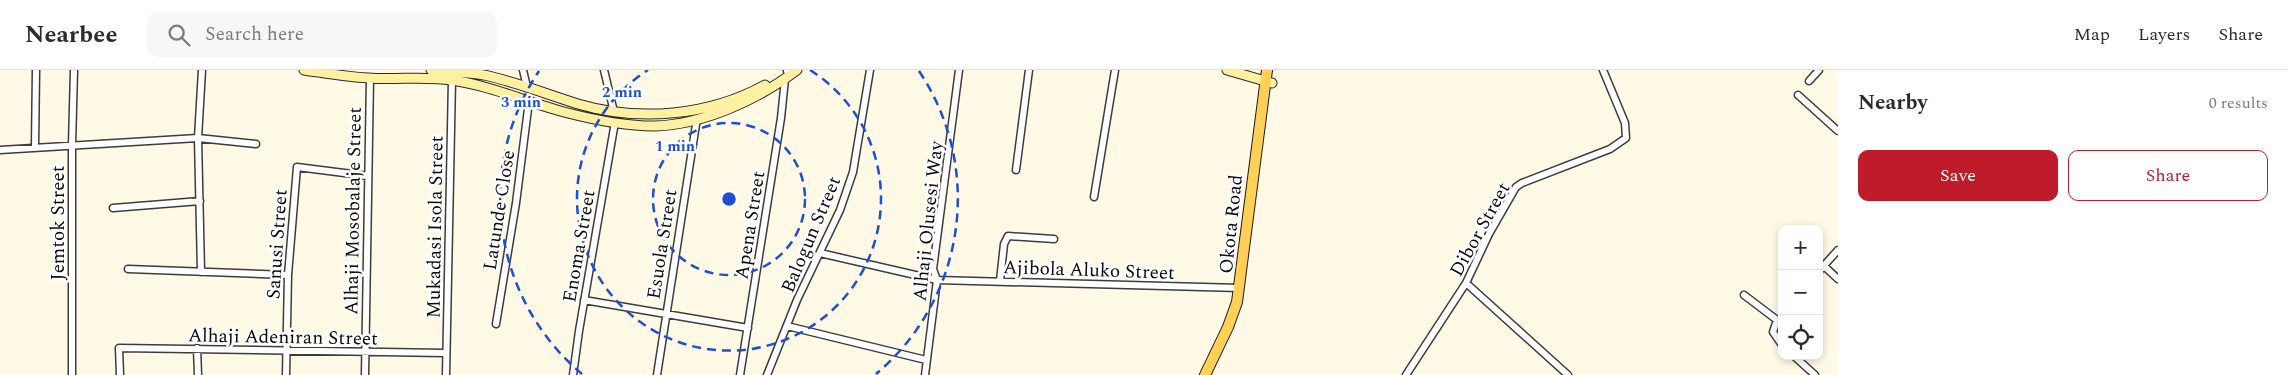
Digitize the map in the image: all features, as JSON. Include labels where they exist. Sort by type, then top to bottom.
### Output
[{"type":"main road","points":[[304,70],[370,78],[398,77],[452,80],[487,88],[569,114],[615,117],[701,109],[748,93],[787,73],[798,70]]},
{"type":"main road","points":[[431,70],[483,75],[579,104],[631,125],[656,126],[719,112],[755,97],[787,73]]},
{"type":"main road","points":[[1227,70],[1269,74]]},
{"type":"main road","name":"Okota Road","points":[[1205,375],[1228,327],[1240,288],[1248,213],[1269,74]]},
{"type":"main road","name":"Okota Road","points":[[1211,375],[1229,336],[1242,298],[1269,74]]},
{"type":"main road","points":[[477,86],[483,75]]},
{"type":"main road","points":[[487,88],[494,78]]},
{"type":"street","points":[[35,147],[36,70]]},
{"type":"street","name":"Jemtok Street","points":[[72,375],[72,145],[74,70]]},
{"type":"street","points":[[201,272],[198,138],[202,70]]},
{"type":"street","points":[[604,70],[615,117]]},
{"type":"street","name":"Balogun Street","points":[[767,375],[787,326],[840,210],[853,172],[870,70]]},
{"type":"street","name":"Alhaji Olusesi Way","points":[[925,375],[937,280],[933,269],[959,70]]},
{"type":"street","points":[[1016,170],[1029,70]]},
{"type":"street","points":[[1094,197],[1115,70]]},
{"type":"street","name":"Dibor Street","points":[[1408,372],[1466,283],[1489,234],[1516,187],[1610,149],[1626,138],[1625,123],[1603,70]]},
{"type":"street","points":[[1809,81],[1819,70]]},
{"type":"street","points":[[523,73],[527,87]]},
{"type":"street","name":"Apena Street","points":[[740,375],[787,73]]},
{"type":"street","name":"Alhaji Mosobalaje Street","points":[[365,375],[370,78]]},
{"type":"street","name":"Mukadasi Isola Street","points":[[446,375],[452,80]]},
{"type":"street","points":[[1798,95],[1838,132]]},
{"type":"street","name":"Latunde Close","points":[[496,324],[516,203],[530,101]]},
{"type":"street","name":"Enoma Street","points":[[573,375],[615,117]]},
{"type":"street","name":"Esuola Street","points":[[657,375],[697,118]]},
{"type":"street","points":[[0,150],[198,138],[256,144]]},
{"type":"street","name":"Sanusi Street","points":[[286,375],[288,275],[297,168],[368,176]]},
{"type":"street","points":[[113,208],[200,201]]},
{"type":"street","points":[[1000,281],[1005,239],[1013,236],[1054,239]]},
{"type":"street","points":[[1823,266],[1838,250]]},
{"type":"street","name":"Ajibola Aluko Street","points":[[820,253],[937,280],[1240,288]]},
{"type":"street","points":[[128,269],[288,275]]},
{"type":"street","points":[[1823,269],[1838,279]]},
{"type":"street","points":[[1466,283],[1568,375]]},
{"type":"street","points":[[1744,294],[1777,320],[1773,332],[1778,339]]},
{"type":"street","points":[[584,300],[748,328]]},
{"type":"street","points":[[787,326],[926,360]]},
{"type":"street","name":"Alhaji Adeniran Street","points":[[120,375],[119,348],[446,353]]},
{"type":"street","points":[[197,348],[198,375]]},
{"type":"street","points":[[1798,360],[1815,375]]}]
